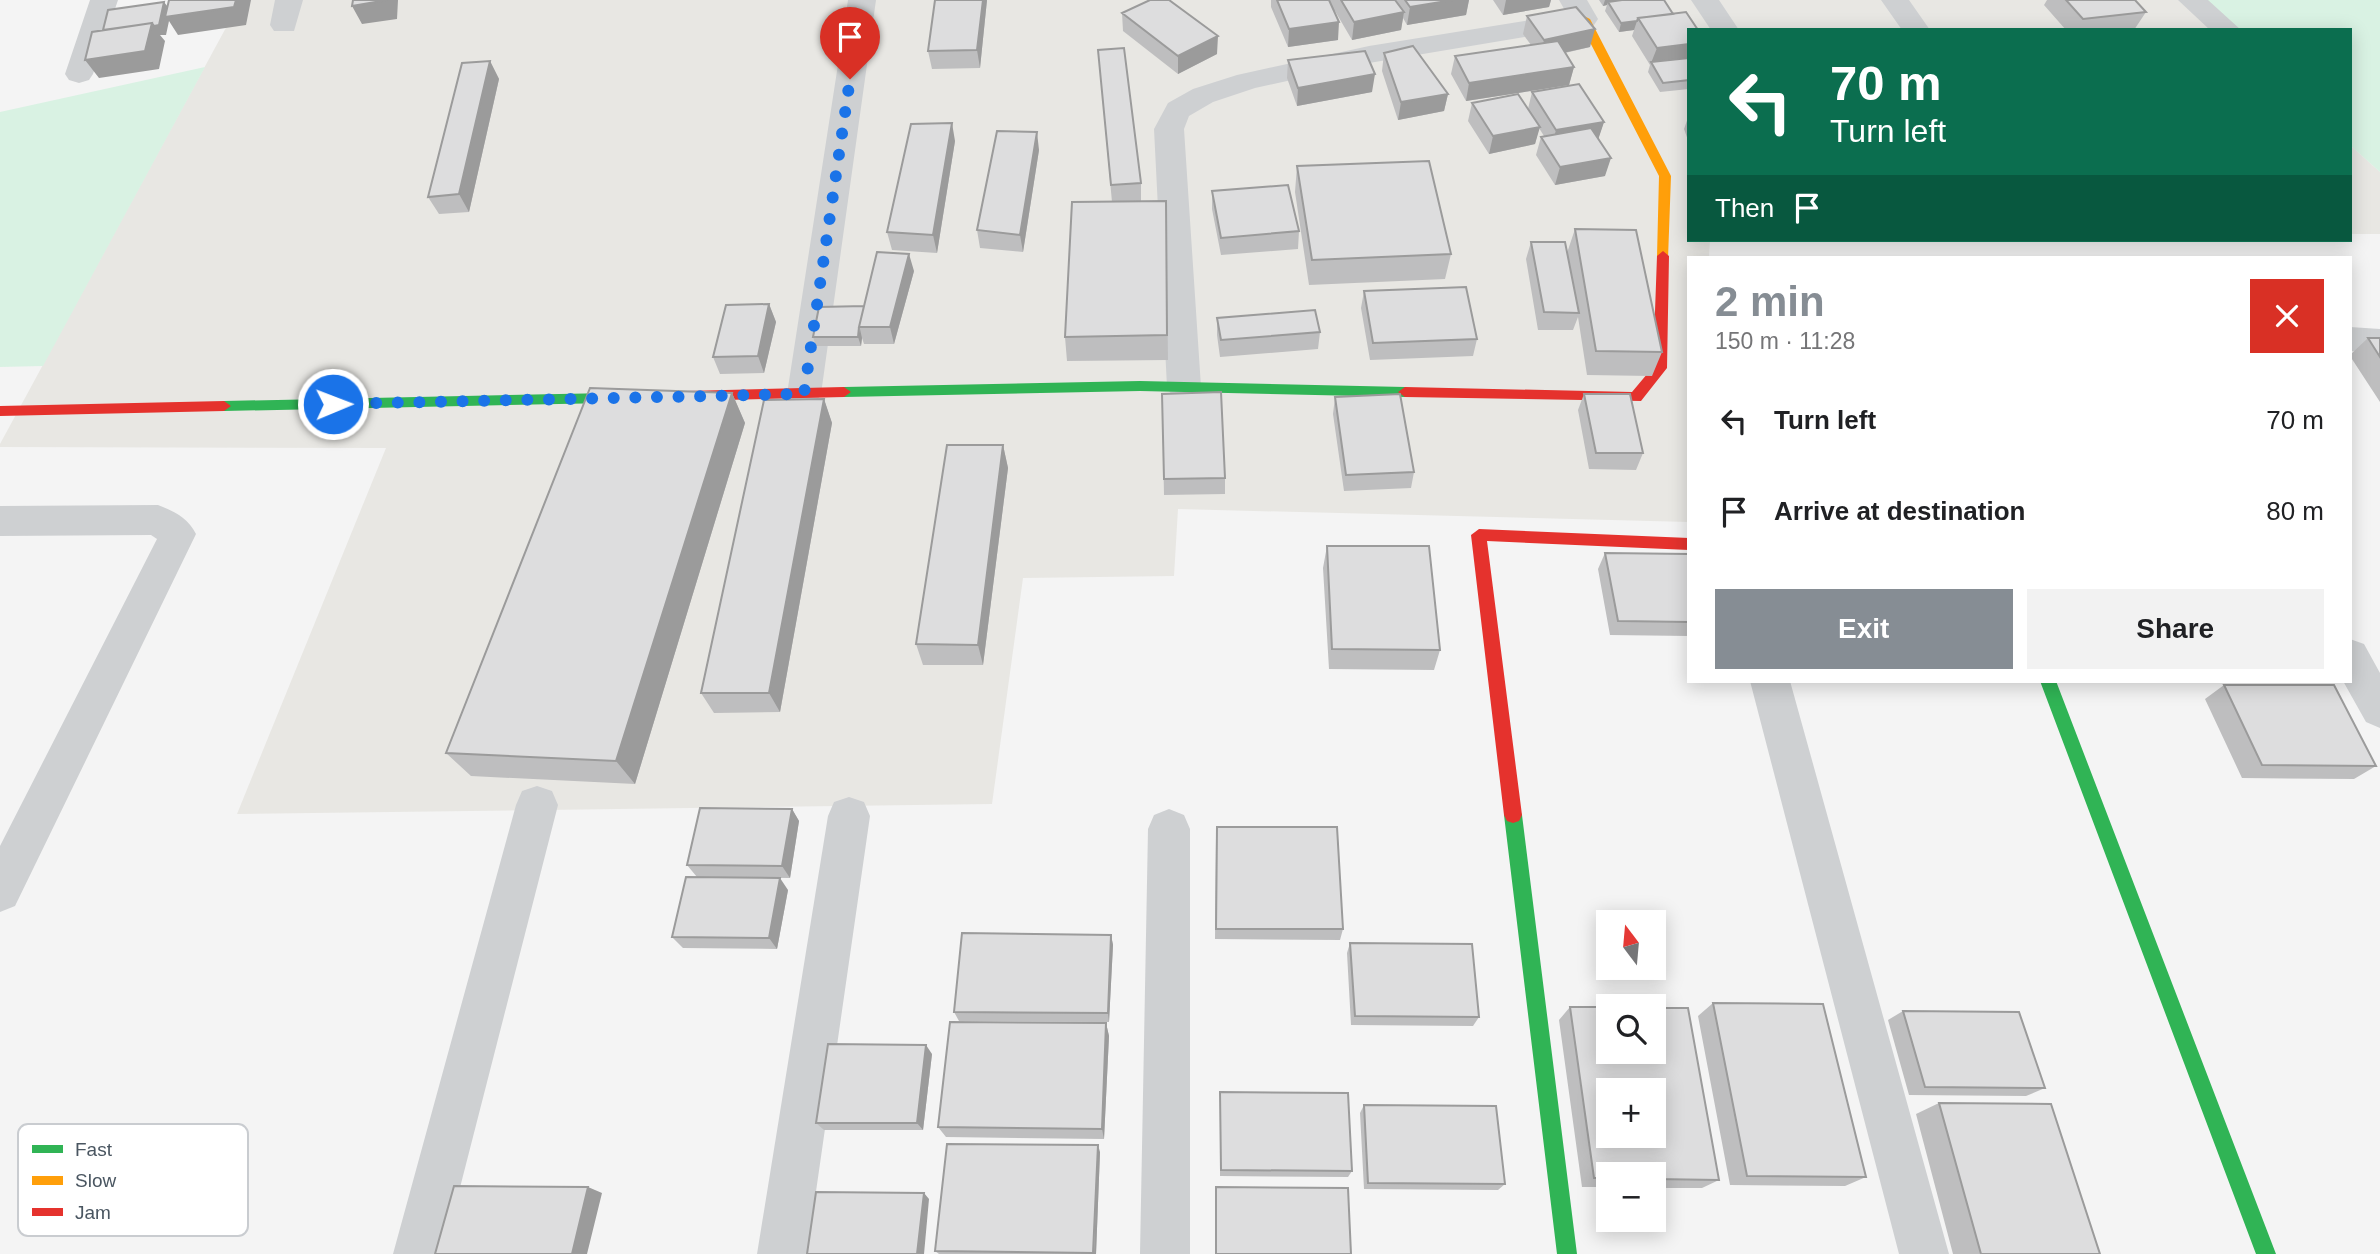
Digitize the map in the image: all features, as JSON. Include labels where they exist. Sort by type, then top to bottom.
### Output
[{"type":"street","points":[[79,74],[103,0]]},
{"type":"street","points":[[804,394],[862,0]]},
{"type":"street","points":[[1705,0],[1725,28]]},
{"type":"street","points":[[1895,0],[1915,28]]},
{"type":"street","points":[[2192,0],[2225,28]]},
{"type":"street","points":[[0,411],[1184,387],[1636,397],[1660,368],[1665,176],[1579,9],[1282,72],[1210,92],[1178,109],[1169,129],[1184,387]]},
{"type":"street","points":[[2352,339],[2380,341]]},
{"type":"street","points":[[0,520],[158,520],[178,534],[0,891]]},
{"type":"street","points":[[1567,1254],[1479,535],[1687,544]]},
{"type":"street","points":[[2352,660],[2380,710]]},
{"type":"street","points":[[1771,683],[1924,1254]]},
{"type":"street","points":[[2049,683],[2266,1254]]},
{"type":"street","points":[[418,1254],[537,805]]},
{"type":"street","points":[[782,1254],[849,816]]},
{"type":"street","points":[[1165,1254],[1168,829]]},
{"type":"shaded area","points":[[241,0],[2190,0],[2221,28],[1687,28],[1687,242],[1710,242],[1709,256],[1687,256],[1687,522],[1178,509],[1174,576],[1023,578],[992,804],[237,814],[386,448],[0,447]]},
{"type":"shaded area","points":[[2352,147],[2380,172],[2380,234],[2352,234]]},
{"type":"green space","points":[[2190,0],[2380,0],[2380,172],[2352,147],[2352,28],[2221,28]]},
{"type":"green space","points":[[205,67],[43,366],[0,367],[0,112]]},
{"type":"building","points":[[169,0],[236,0],[234,7],[165,17]]},
{"type":"building","points":[[353,0],[387,0],[352,6]]},
{"type":"building","points":[[935,0],[983,0],[977,50],[928,51]]},
{"type":"building","points":[[1150,0],[1169,0],[1218,36],[1178,56],[1122,13]]},
{"type":"building","points":[[1277,0],[1329,0],[1339,22],[1289,29]]},
{"type":"building","points":[[1341,0],[1395,0],[1404,12],[1354,22]]},
{"type":"building","points":[[1405,0],[1453,0],[1410,7]]},
{"type":"building","points":[[1664,0],[1673,14],[1621,23],[1608,2]]},
{"type":"building","points":[[2066,0],[2135,0],[2146,12],[2083,19]]},
{"type":"building","points":[[164,2],[159,25],[154,26],[152,23],[103,30],[108,10]]},
{"type":"building","points":[[1576,7],[1595,29],[1544,40],[1527,16]]},
{"type":"building","points":[[1686,12],[1697,28],[1687,28],[1687,44],[1657,48],[1638,18]]},
{"type":"building","points":[[152,23],[145,51],[85,60],[92,32]]},
{"type":"building","points":[[1558,41],[1574,67],[1469,83],[1455,56]]},
{"type":"building","points":[[1413,46],[1448,94],[1401,102],[1384,53]]},
{"type":"building","points":[[1124,48],[1141,183],[1111,185],[1098,50]]},
{"type":"building","points":[[1365,51],[1375,74],[1298,88],[1288,60]]},
{"type":"building","points":[[1687,58],[1687,80],[1663,83],[1651,62]]},
{"type":"building","points":[[490,61],[459,194],[428,197],[462,63]]},
{"type":"building","points":[[1579,84],[1604,122],[1556,130],[1532,92]]},
{"type":"building","points":[[1518,94],[1540,127],[1493,136],[1472,103]]},
{"type":"building","points":[[952,123],[933,235],[887,232],[911,124]]},
{"type":"building","points":[[1591,128],[1611,158],[1560,167],[1541,137]]},
{"type":"building","points":[[997,131],[1037,132],[1020,235],[977,230]]},
{"type":"building","points":[[1429,161],[1451,254],[1312,260],[1297,166]]},
{"type":"building","points":[[1288,185],[1299,231],[1221,238],[1212,191]]},
{"type":"building","points":[[1166,201],[1167,335],[1065,337],[1072,202]]},
{"type":"building","points":[[1575,229],[1636,230],[1662,352],[1596,351]]},
{"type":"building","points":[[1531,242],[1565,242],[1579,313],[1544,312]]},
{"type":"building","points":[[877,252],[909,254],[890,327],[859,327]]},
{"type":"building","points":[[1466,287],[1477,339],[1373,343],[1364,291]]},
{"type":"building","points":[[769,304],[758,356],[713,357],[726,305]]},
{"type":"building","points":[[864,306],[858,337],[813,337],[819,307]]},
{"type":"building","points":[[1315,310],[1320,332],[1221,340],[1217,318]]},
{"type":"building","points":[[2368,338],[2380,338],[2380,357]]},
{"type":"building","points":[[590,388],[732,393],[616,761],[446,753]]},
{"type":"building","points":[[1221,392],[1225,478],[1164,479],[1162,394]]},
{"type":"building","points":[[1400,394],[1414,472],[1346,475],[1335,397]]},
{"type":"building","points":[[1584,394],[1630,394],[1643,453],[1596,453]]},
{"type":"building","points":[[824,399],[769,693],[701,693],[764,400]]},
{"type":"building","points":[[947,445],[1003,445],[978,645],[916,644]]},
{"type":"building","points":[[1327,546],[1429,546],[1440,650],[1332,649]]},
{"type":"building","points":[[1605,553],[1687,554],[1687,622],[1618,621]]},
{"type":"building","points":[[2224,685],[2334,685],[2376,766],[2262,765]]},
{"type":"building","points":[[700,808],[792,809],[782,866],[687,865]]},
{"type":"building","points":[[1217,827],[1337,827],[1343,929],[1216,929]]},
{"type":"building","points":[[686,877],[780,878],[769,938],[672,937]]},
{"type":"building","points":[[962,933],[1111,935],[1108,1013],[954,1012]]},
{"type":"building","points":[[1350,943],[1472,944],[1479,1017],[1355,1016]]},
{"type":"building","points":[[1713,1003],[1823,1004],[1866,1177],[1747,1176]]},
{"type":"building","points":[[1570,1007],[1596,1007],[1596,1064],[1666,1064],[1666,1008],[1688,1008],[1719,1180],[1666,1179],[1666,1162],[1596,1162],[1596,1178]]},
{"type":"building","points":[[1903,1011],[2019,1012],[2045,1088],[1925,1087]]},
{"type":"building","points":[[950,1022],[1106,1023],[1102,1129],[938,1127]]},
{"type":"building","points":[[828,1044],[926,1045],[917,1123],[816,1123]]},
{"type":"building","points":[[1220,1092],[1348,1093],[1352,1171],[1221,1170]]},
{"type":"building","points":[[1939,1103],[2051,1104],[2100,1254],[1981,1254]]},
{"type":"building","points":[[1364,1105],[1496,1106],[1505,1184],[1368,1183]]},
{"type":"building","points":[[947,1144],[1098,1145],[1093,1253],[935,1251]]},
{"type":"building","points":[[454,1186],[588,1187],[572,1254],[435,1254]]},
{"type":"building","points":[[1216,1187],[1348,1188],[1351,1254],[1216,1254]]},
{"type":"building","points":[[816,1192],[924,1193],[917,1254],[807,1254]]},
{"type":"traffic: fast","points":[[844,392],[1140,386],[1405,392]]},
{"type":"traffic: fast","points":[[224,406],[610,398]]},
{"type":"traffic: fast","points":[[2049,683],[2266,1254]]},
{"type":"traffic: fast","points":[[1513,815],[1567,1254]]},
{"type":"traffic: slow","points":[[1584,19],[1665,176],[1663,256]]},
{"type":"traffic: jam","points":[[1405,392],[1636,397],[1660,368],[1663,256]]},
{"type":"traffic: jam","points":[[610,398],[844,392]]},
{"type":"traffic: jam","points":[[0,411],[224,406]]},
{"type":"traffic: jam","points":[[1513,815],[1479,535],[1687,544]]},
{"type":"route","points":[[333,404],[804,394],[850,79]]}]
